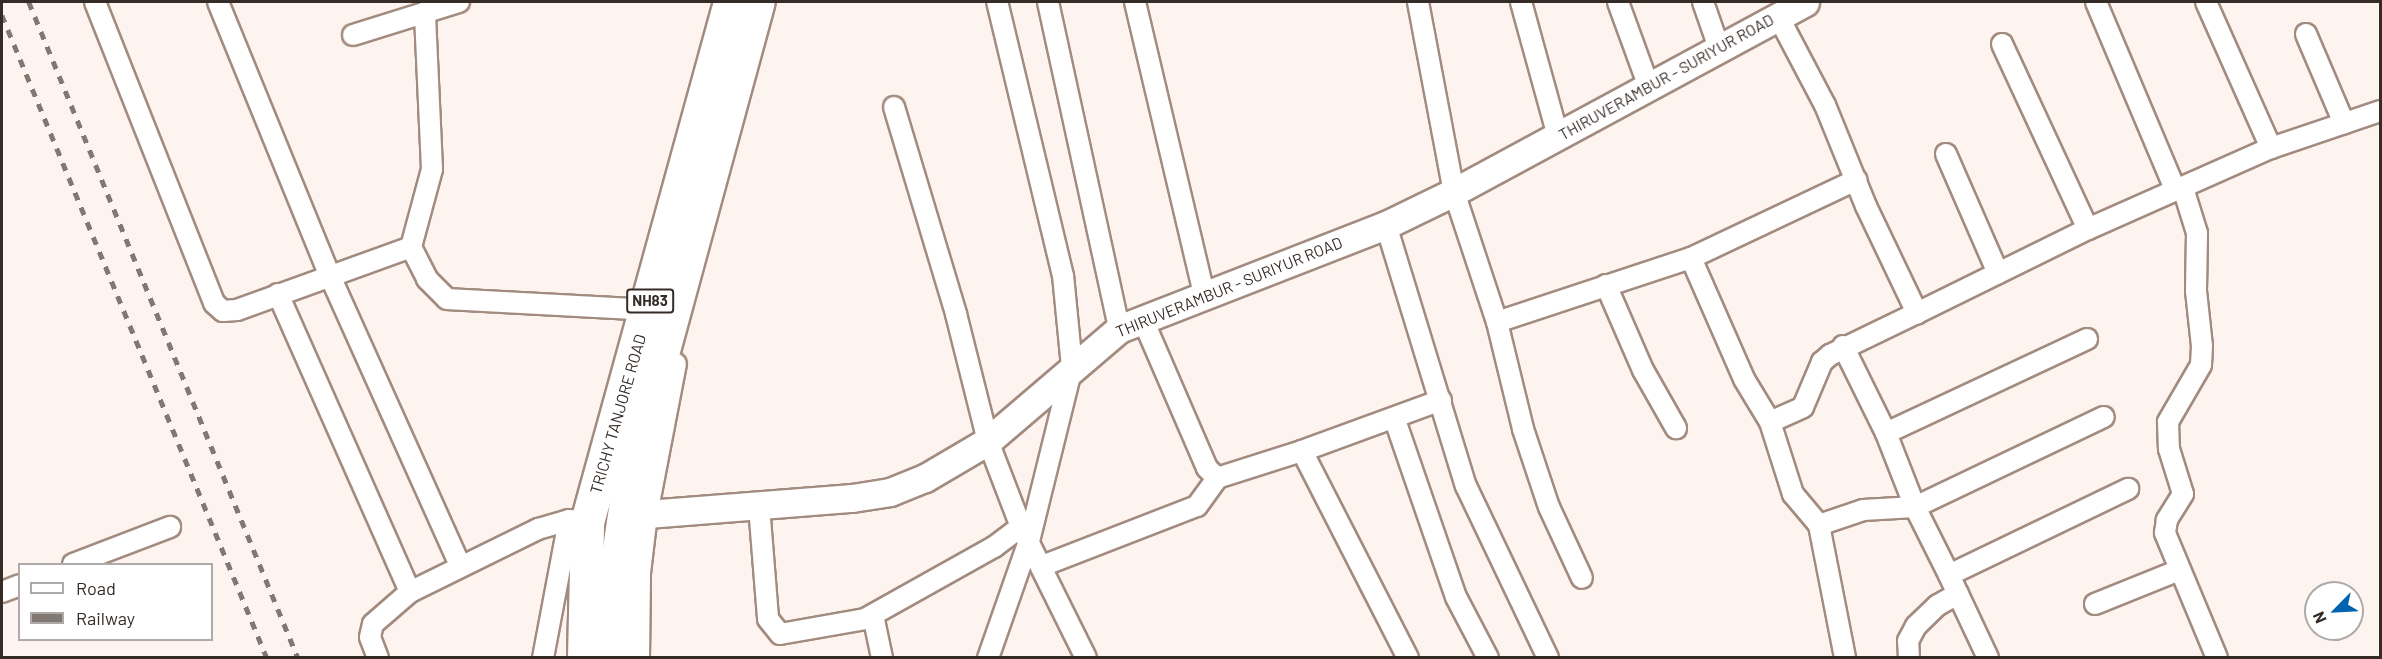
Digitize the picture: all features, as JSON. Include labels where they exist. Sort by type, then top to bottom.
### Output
[{"type":"highway","name":"TRICHY TANJORE ROAD","points":[[584,657],[584,603],[578,521],[648,310],[730,2]]},
{"type":"highway","name":"TRICHY TANJORE ROAD","points":[[616,657],[617,562],[631,468],[758,2]]},
{"type":"main road","name":"THIRUVERAMBUR - SURIYUR ROAD","points":[[647,514],[759,506],[890,492],[956,462],[988,441],[1072,367],[1131,325],[1386,225],[1454,192],[1794,6]]},
{"type":"street","points":[[95,2],[214,303],[229,311],[411,247]]},
{"type":"street","points":[[218,2],[330,276],[460,566]]},
{"type":"street","points":[[353,35],[459,2]]},
{"type":"street","points":[[990,656],[1072,367],[1063,276],[997,2]]},
{"type":"street","points":[[1048,2],[1131,325],[1207,468],[1217,478]]},
{"type":"street","points":[[1135,2],[1205,297]]},
{"type":"street","points":[[1418,2],[1454,192],[1506,319],[1523,429],[1549,507],[1582,578]]},
{"type":"street","points":[[1521,2],[1558,136]]},
{"type":"street","points":[[1618,2],[1649,87]]},
{"type":"street","points":[[1703,2],[1719,48]]},
{"type":"street","points":[[2096,2],[2197,233],[2196,291],[2202,346],[2201,365],[2168,422],[2169,449],[2183,495],[2167,520],[2165,533],[2212,656]]},
{"type":"street","points":[[2206,2],[2271,148]]},
{"type":"street","points":[[1794,6],[1825,105],[1860,191],[1917,313]]},
{"type":"street","points":[[425,12],[432,169],[411,247],[427,279],[447,299],[648,310]]},
{"type":"street","points":[[2306,34],[2344,123]]},
{"type":"street","points":[[2002,44],[2088,229]]},
{"type":"street","points":[[894,107],[956,314],[988,441],[1025,534],[1086,657]]},
{"type":"street","points":[[1770,422],[1803,407],[1822,362],[1843,346],[1917,313],[2088,229],[2271,148],[2380,111]]},
{"type":"street","points":[[1946,154],[1998,273]]},
{"type":"street","points":[[1506,319],[1691,258],[1860,191]]},
{"type":"street","points":[[1386,225],[1466,486],[1548,657]]},
{"type":"street","points":[[639,657],[640,573],[647,514],[671,381],[697,280],[690,251]]},
{"type":"street","points":[[1691,258],[1744,379],[1770,422],[1793,494],[1819,525],[1845,657]]},
{"type":"street","points":[[1606,285],[1643,370],[1676,428]]},
{"type":"street","points":[[278,294],[410,592]]},
{"type":"street","points":[[1886,434],[2087,339]]},
{"type":"street","points":[[1843,346],[1886,434],[1915,507],[1988,657]]},
{"type":"street","points":[[1042,566],[1197,506],[1217,478],[1395,420],[1441,400]]},
{"type":"street","points":[[1819,525],[1863,510],[1915,507],[2104,417]]},
{"type":"street","points":[[1395,420],[1456,597],[1488,657]]},
{"type":"street","points":[[1302,451],[1408,657]]},
{"type":"street","points":[[1949,575],[2128,489]]},
{"type":"street","points":[[759,506],[768,619],[775,632],[785,634],[873,615],[994,547],[1025,534]]},
{"type":"street","points":[[378,657],[370,628],[410,592],[538,529],[578,521],[543,657]]},
{"type":"street","points":[[76,563],[170,527]]},
{"type":"street","points":[[2095,604],[2179,570]]},
{"type":"street","points":[[2,592],[18,586]]},
{"type":"street","points":[[1909,657],[1908,641],[1916,626],[1938,605],[1958,594]]},
{"type":"street","points":[[873,615],[882,657]]},
{"type":"railway","points":[[29,2],[298,658]]},
{"type":"railway","points":[[2,15],[267,658]]}]
